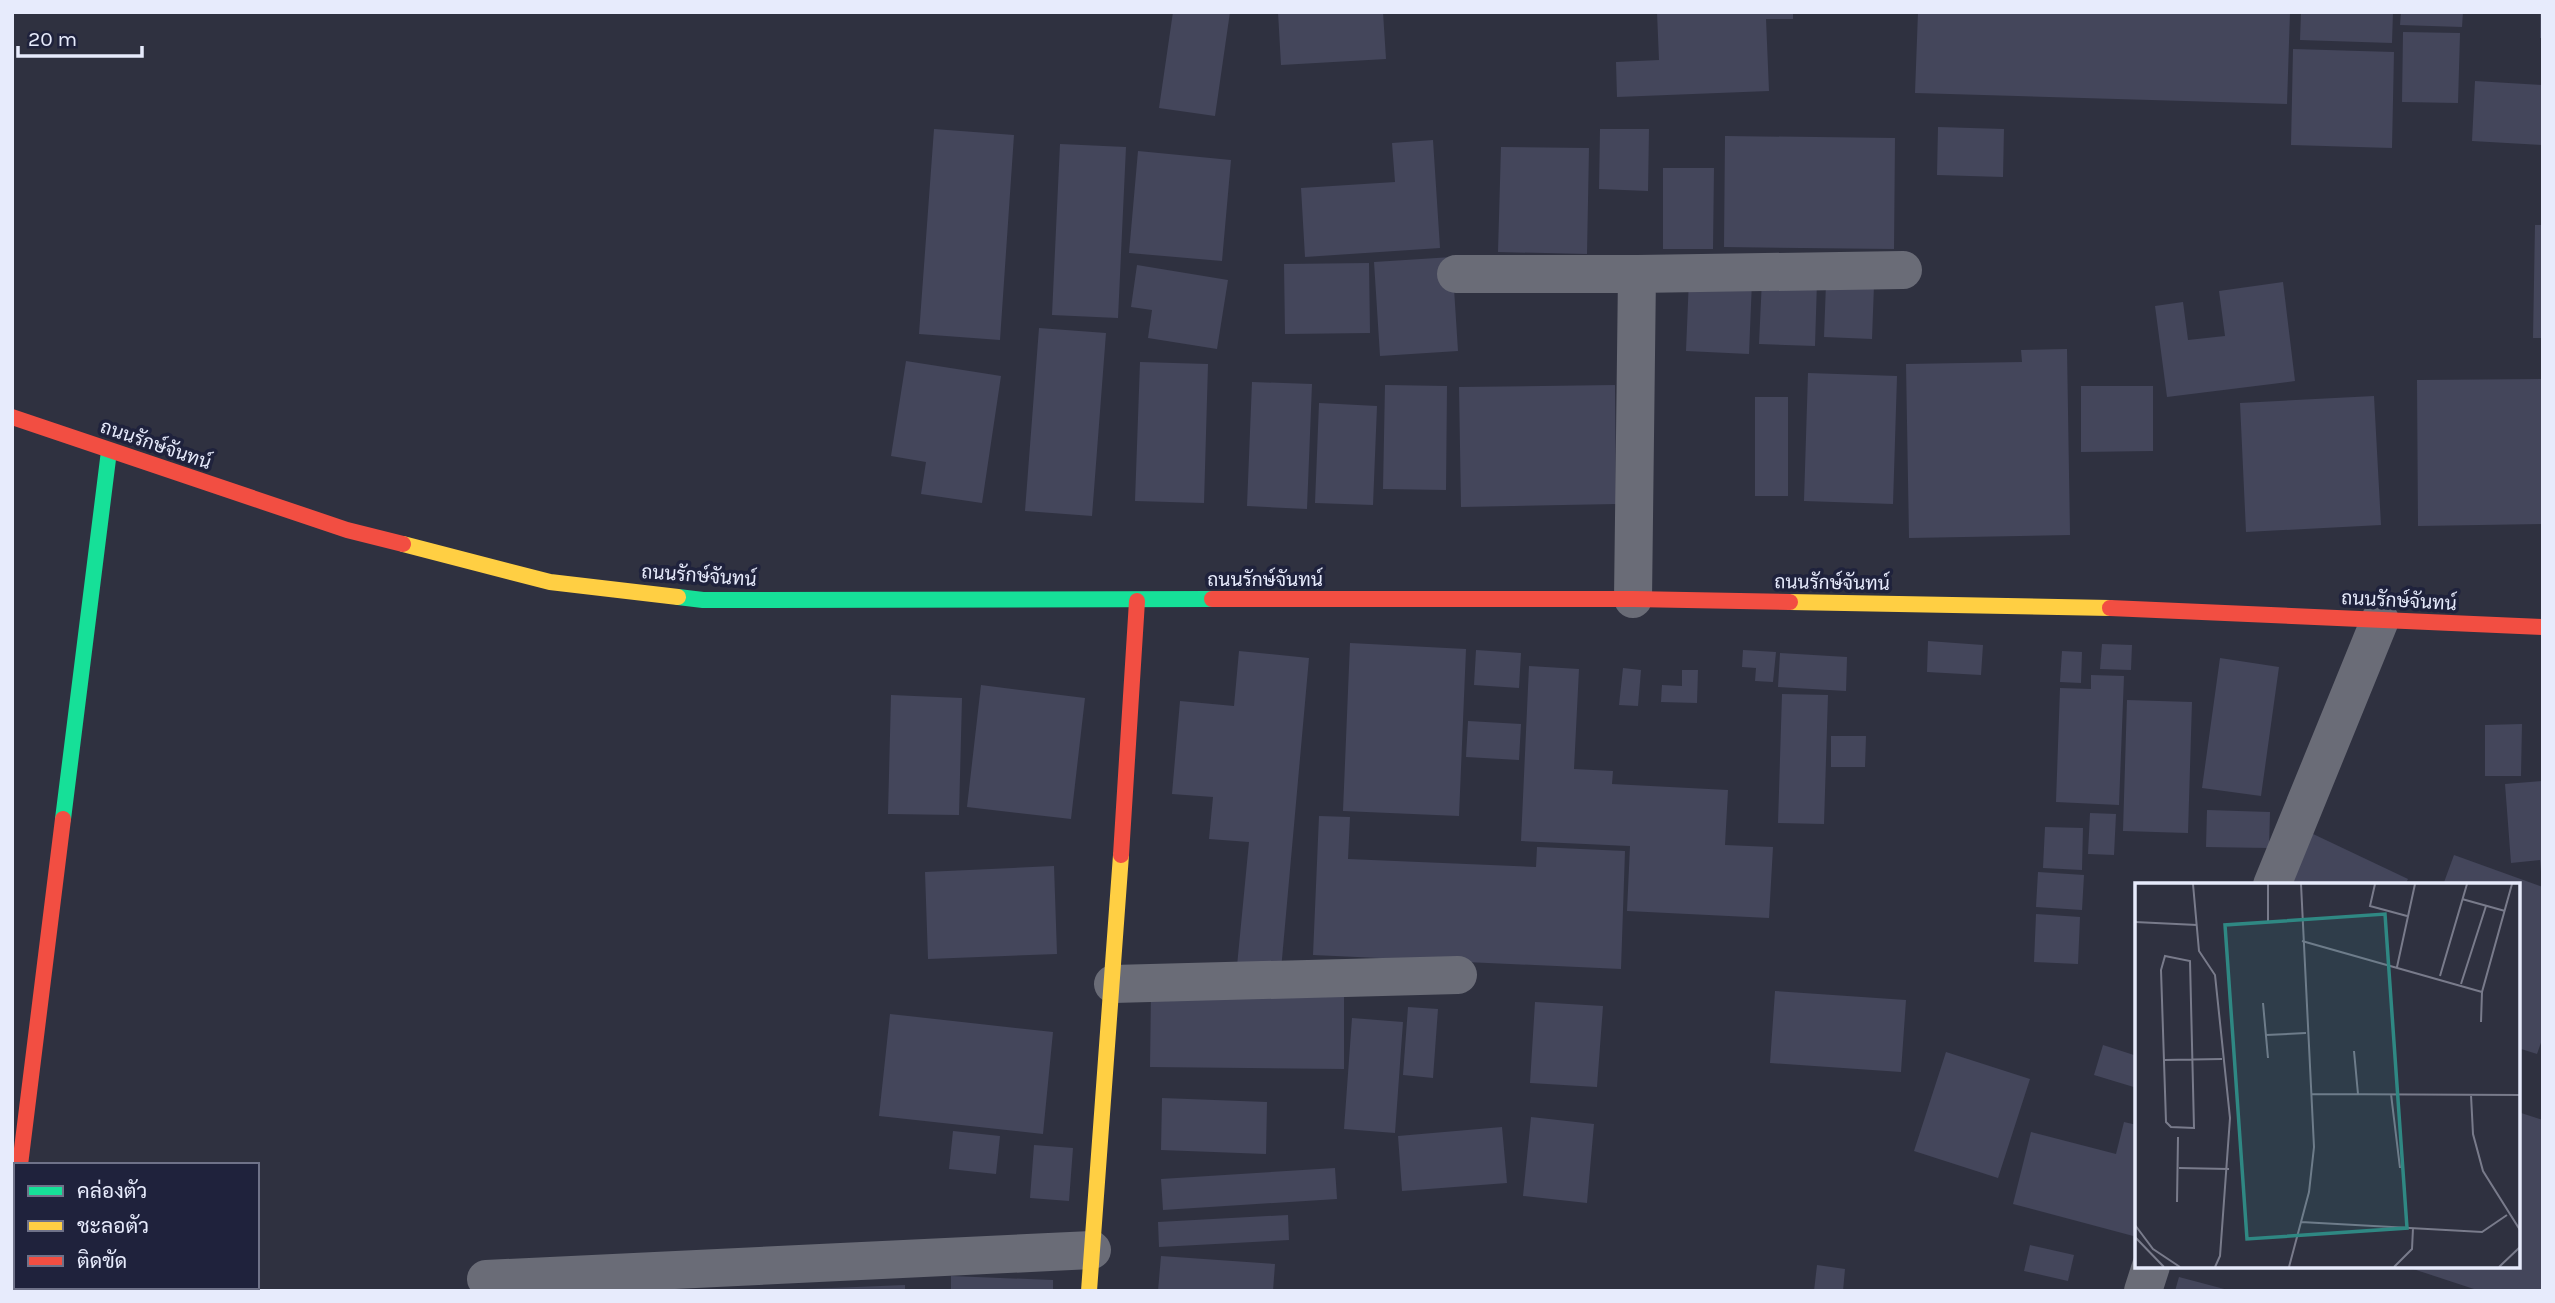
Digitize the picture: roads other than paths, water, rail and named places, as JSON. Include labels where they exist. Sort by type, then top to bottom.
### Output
[{"type":"main road","name":"ถนนรักษ์จันทน์","points":[[12,417],[347,530],[550,582],[703,600],[1633,599],[2065,606],[2543,627]]},
{"type":"main road","points":[[20,1163],[109,451]]},
{"type":"main road","points":[[1089,1291],[1113,984],[1138,601]]},
{"type":"street","points":[[1456,274],[1903,270]]},
{"type":"street","points":[[1633,599],[1637,274]]},
{"type":"street","points":[[2273,883],[2380,620]]},
{"type":"street","points":[[1113,984],[1458,975]]},
{"type":"street","points":[[486,1279],[1092,1250]]},
{"type":"street","points":[[2143,1291],[2150,1268]]}]
